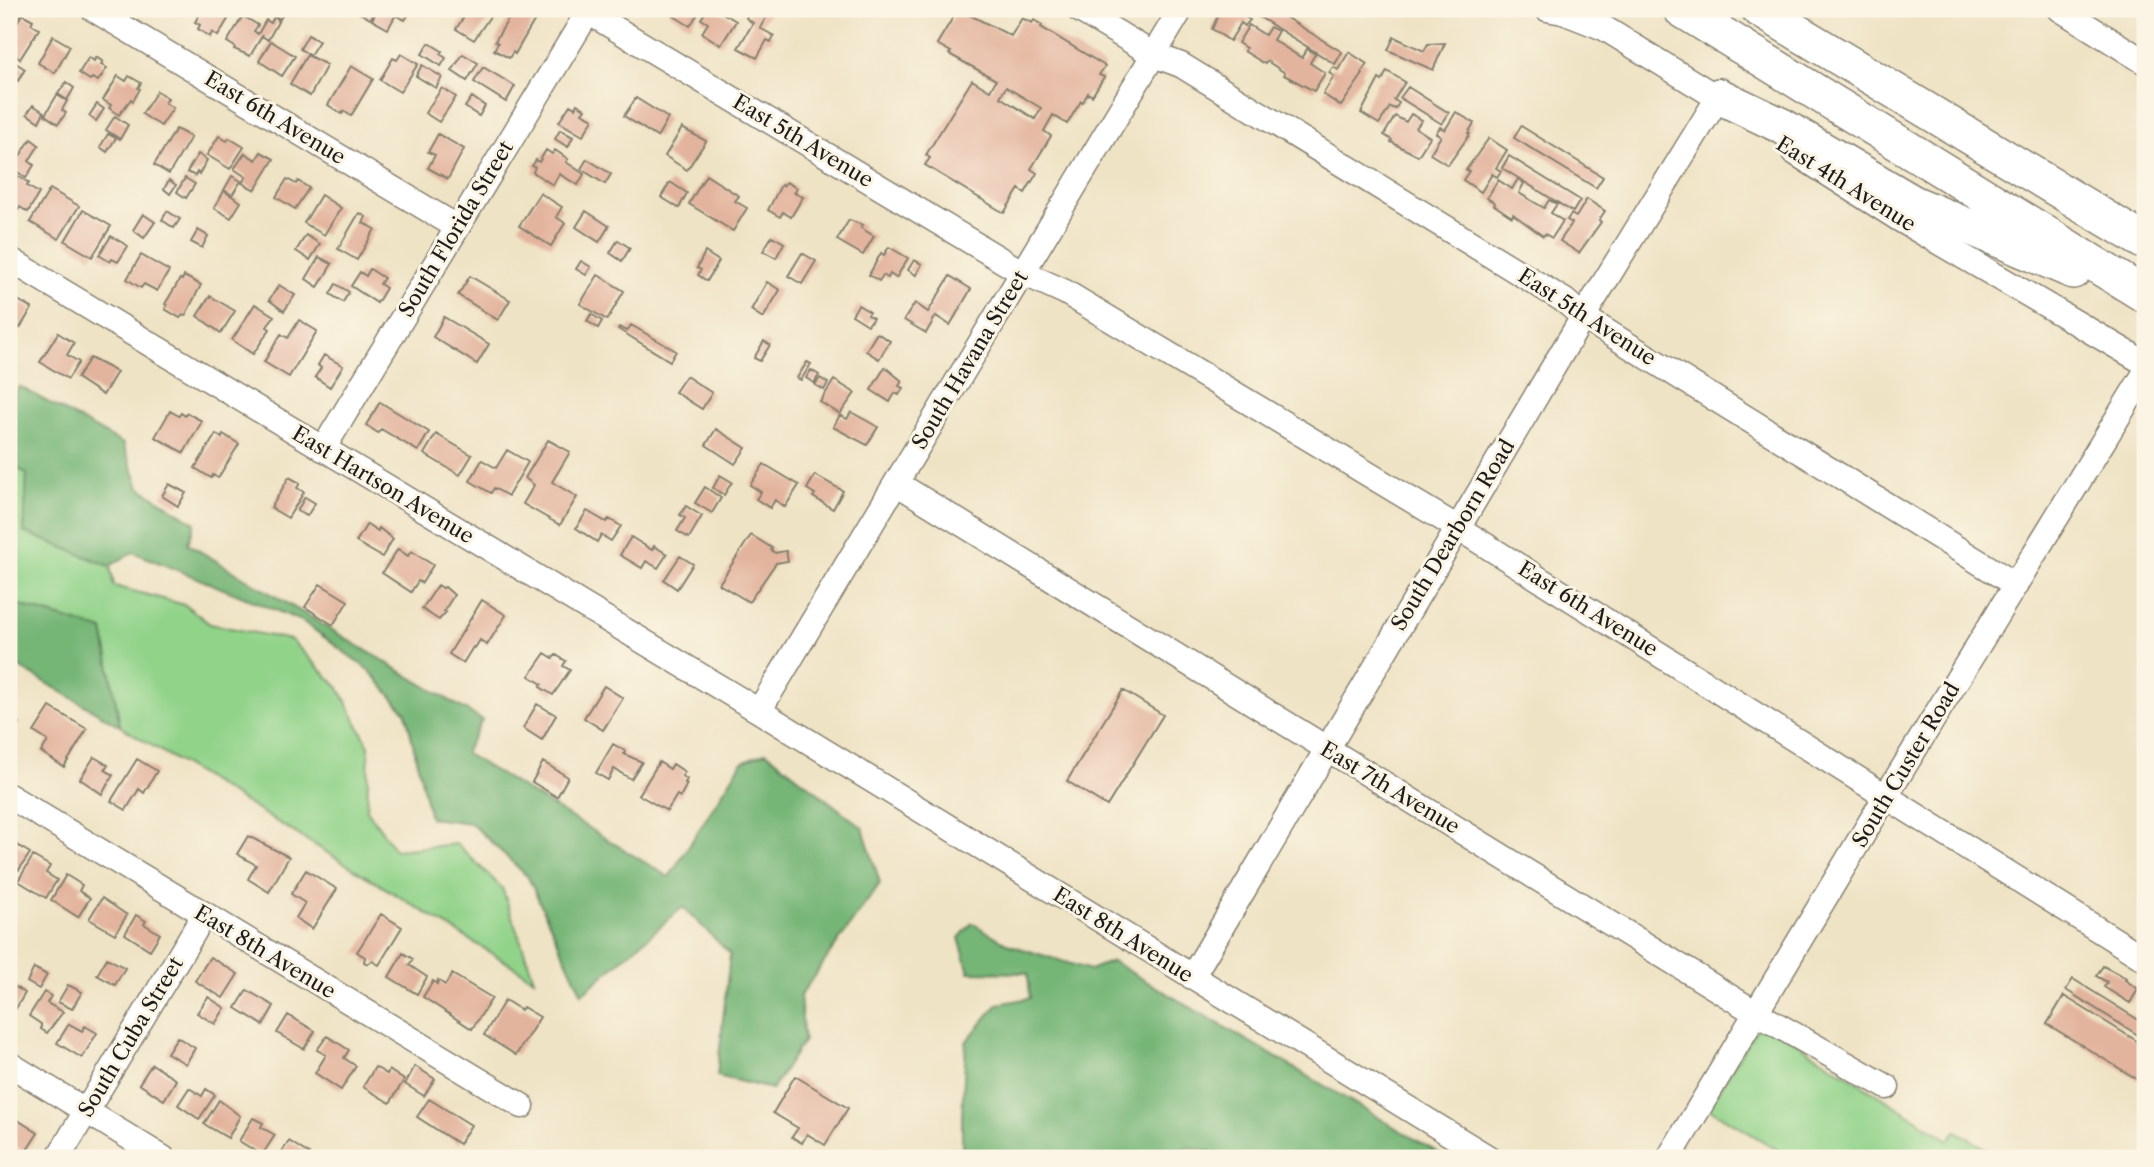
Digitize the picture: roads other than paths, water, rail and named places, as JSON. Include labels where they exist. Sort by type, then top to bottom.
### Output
[{"type":"highway","points":[[1681,9],[2145,295]]},
{"type":"highway","points":[[1759,9],[2145,242]]},
{"type":"highway","points":[[1719,96],[1782,126],[1913,203],[2145,302]]},
{"type":"street","name":"East 6th Avenue","points":[[93,9],[457,227]]},
{"type":"street","points":[[1078,9],[1154,55]]},
{"type":"street","name":"South Havana Street","points":[[759,711],[1181,9]]},
{"type":"street","name":"East 4th Avenue","points":[[1547,9],[1563,12],[1604,28],[1719,96],[1778,142],[1888,212],[2145,363]]},
{"type":"street","points":[[2060,9],[2145,62]]},
{"type":"street","name":"South Florida Street","points":[[323,449],[587,10]]},
{"type":"street","name":"East 5th Avenue","points":[[587,10],[1023,273]]},
{"type":"street","name":"East 5th Avenue","points":[[1154,55],[1181,65],[1204,79],[1565,301],[1583,317],[2017,585]]},
{"type":"street","name":"South Dearborn Road","points":[[1192,977],[1583,317],[1719,96]]},
{"type":"street","name":"East Hartson Avenue","points":[[9,259],[759,711]]},
{"type":"street","name":"East 6th Avenue","points":[[1023,273],[1065,292],[1458,528],[2145,959]]},
{"type":"street","name":"South Custer Road","points":[[1669,1158],[1886,796],[2145,373]]},
{"type":"street","name":"East 7th Avenue","points":[[896,483],[1756,1013],[1887,1087]]},
{"type":"street","name":"East 8th Avenue","points":[[759,711],[1489,1158]]},
{"type":"street","name":"East 8th Avenue","points":[[9,796],[522,1106]]},
{"type":"street","name":"South Cuba Street","points":[[58,1158],[204,915]]},
{"type":"street","points":[[9,1065],[163,1158]]}]
